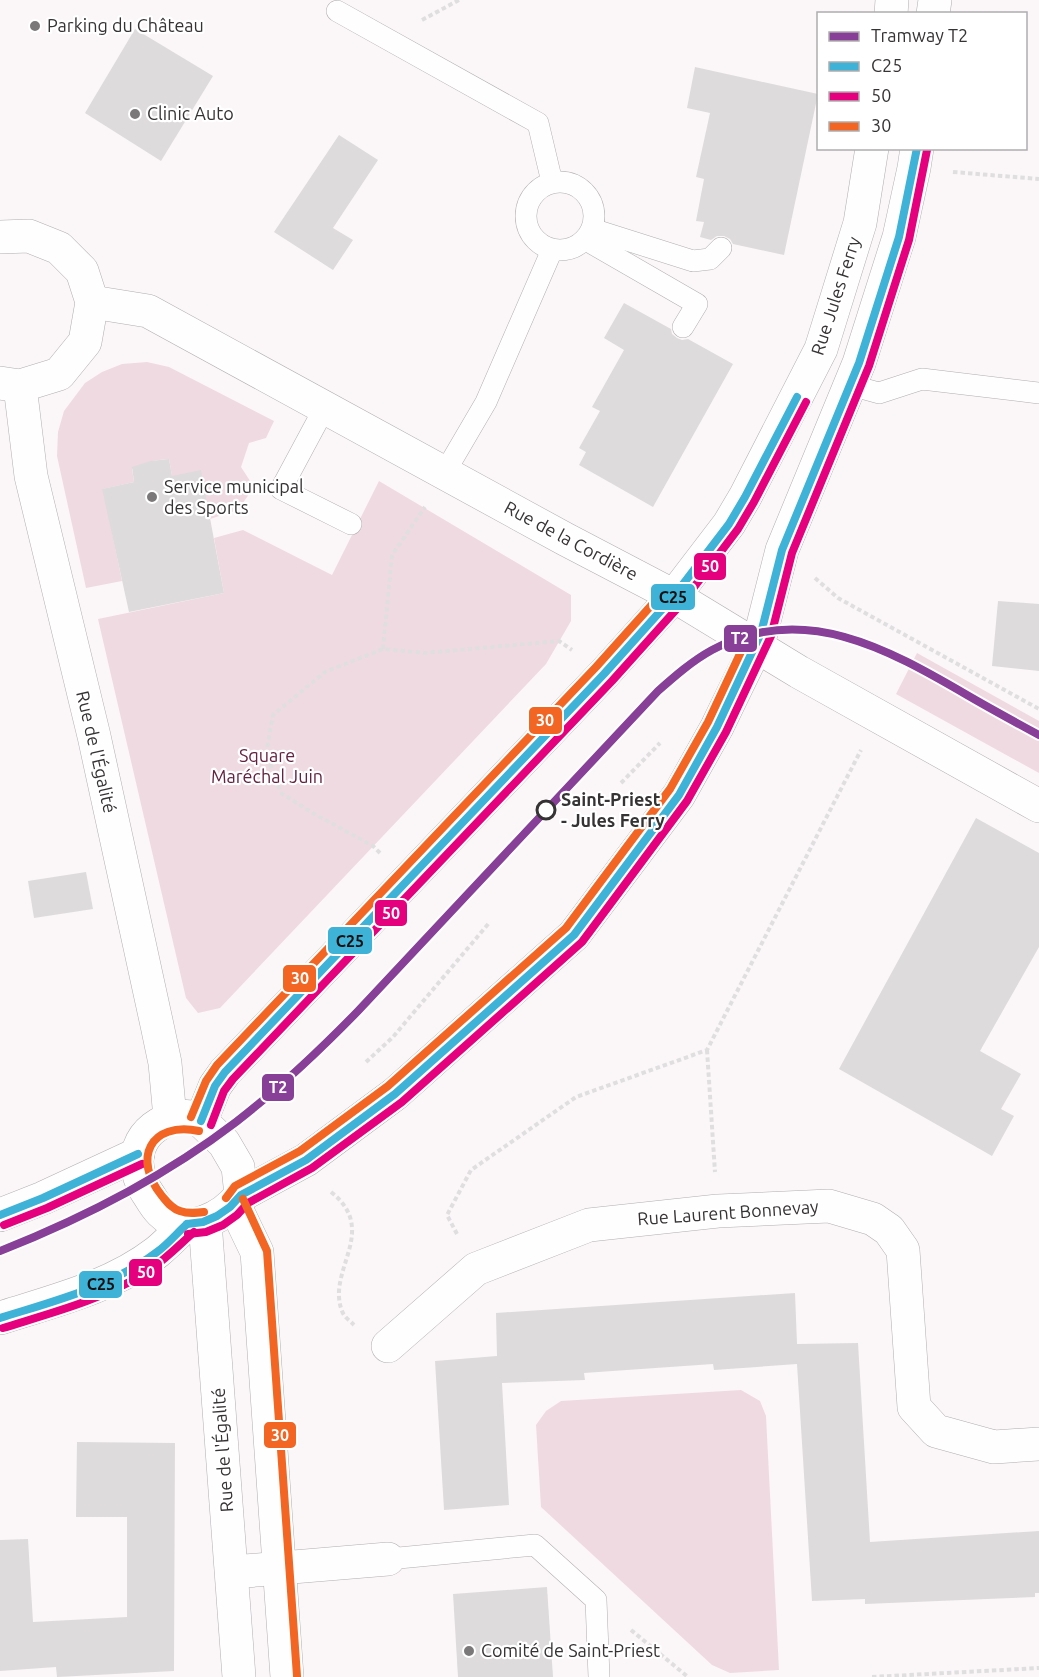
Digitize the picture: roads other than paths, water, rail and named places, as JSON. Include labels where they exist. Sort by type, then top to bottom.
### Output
[{"type":"street","name":"Rue Jules Ferry","points":[[186,1120],[225,1072],[604,674],[674,596],[729,524],[821,350],[860,224],[872,150]]},
{"type":"street","points":[[0,1318],[81,1292],[109,1280],[156,1252],[196,1223],[219,1216],[237,1199],[306,1160],[395,1094],[574,935],[679,795],[712,737],[750,659],[761,633],[782,550],[859,363],[899,237],[917,150]]},
{"type":"street","points":[[0,237],[29,236],[59,248],[82,271],[92,302],[85,342],[59,374],[10,384]]},
{"type":"street","name":"Rue de la Cordière","points":[[92,302],[148,311],[565,539],[674,596],[799,672],[1039,806]]},
{"type":"street","name":"Rue de l'Égalité","points":[[10,384],[94,736],[165,1064],[186,1120]]},
{"type":"street","points":[[196,1223],[170,1219],[161,1213],[141,1185],[138,1154],[147,1132],[156,1125],[186,1120],[224,1143],[238,1167],[237,1199],[257,1252],[287,1677]]},
{"type":"street","points":[[0,1215],[43,1198],[138,1154]]},
{"type":"street","name":"Rue Laurent Bonnevay","points":[[388,1346],[476,1269],[589,1225],[718,1211],[828,1206],[873,1220],[889,1230],[903,1250],[914,1407],[936,1431],[994,1446],[1039,1444]]},
{"type":"street","name":"Rue de l'Égalité","points":[[196,1223],[233,1572],[239,1677]]},
{"type":"street","points":[[233,1572],[388,1558]]},
{"type":"lane","points":[[337,11],[538,123],[552,182]]},
{"type":"lane","points":[[559,181],[573,183],[586,193],[593,203],[596,218],[589,234],[568,250],[552,250],[535,240],[529,231],[525,215],[530,198],[546,184],[559,181]]},
{"type":"lane","points":[[589,234],[693,261],[710,259],[721,248]]},
{"type":"lane","points":[[589,234],[697,304],[683,327]]},
{"type":"lane","points":[[445,472],[486,402],[552,250]]},
{"type":"lane","points":[[850,385],[879,393],[922,380],[1039,393]]},
{"type":"lane","points":[[325,407],[281,489],[351,524]]},
{"type":"lane","points":[[388,1558],[536,1545],[596,1600],[599,1677]]},
{"type":"tram line","name":"T2","points":[[0,1251],[62,1225],[152,1178],[209,1142],[268,1096],[358,1011],[658,691],[677,674],[712,650],[746,636],[779,630],[812,631],[844,637],[907,662],[1039,735]]},
{"type":"place","name":"Parking du Château","points":[[35,26]]},
{"type":"place","name":"Clinic Auto","points":[[135,114]]},
{"type":"place","name":"Service municipal des Sports","points":[[152,497]]},
{"type":"place","name":"Saint-Priest - Jules Ferry","points":[[546,810]]},
{"type":"place","name":"Comité de Saint-Priest","points":[[469,1651]]},
{"type":"park label","name":"Square Maréchal Juin","points":[[267,766]]}]
